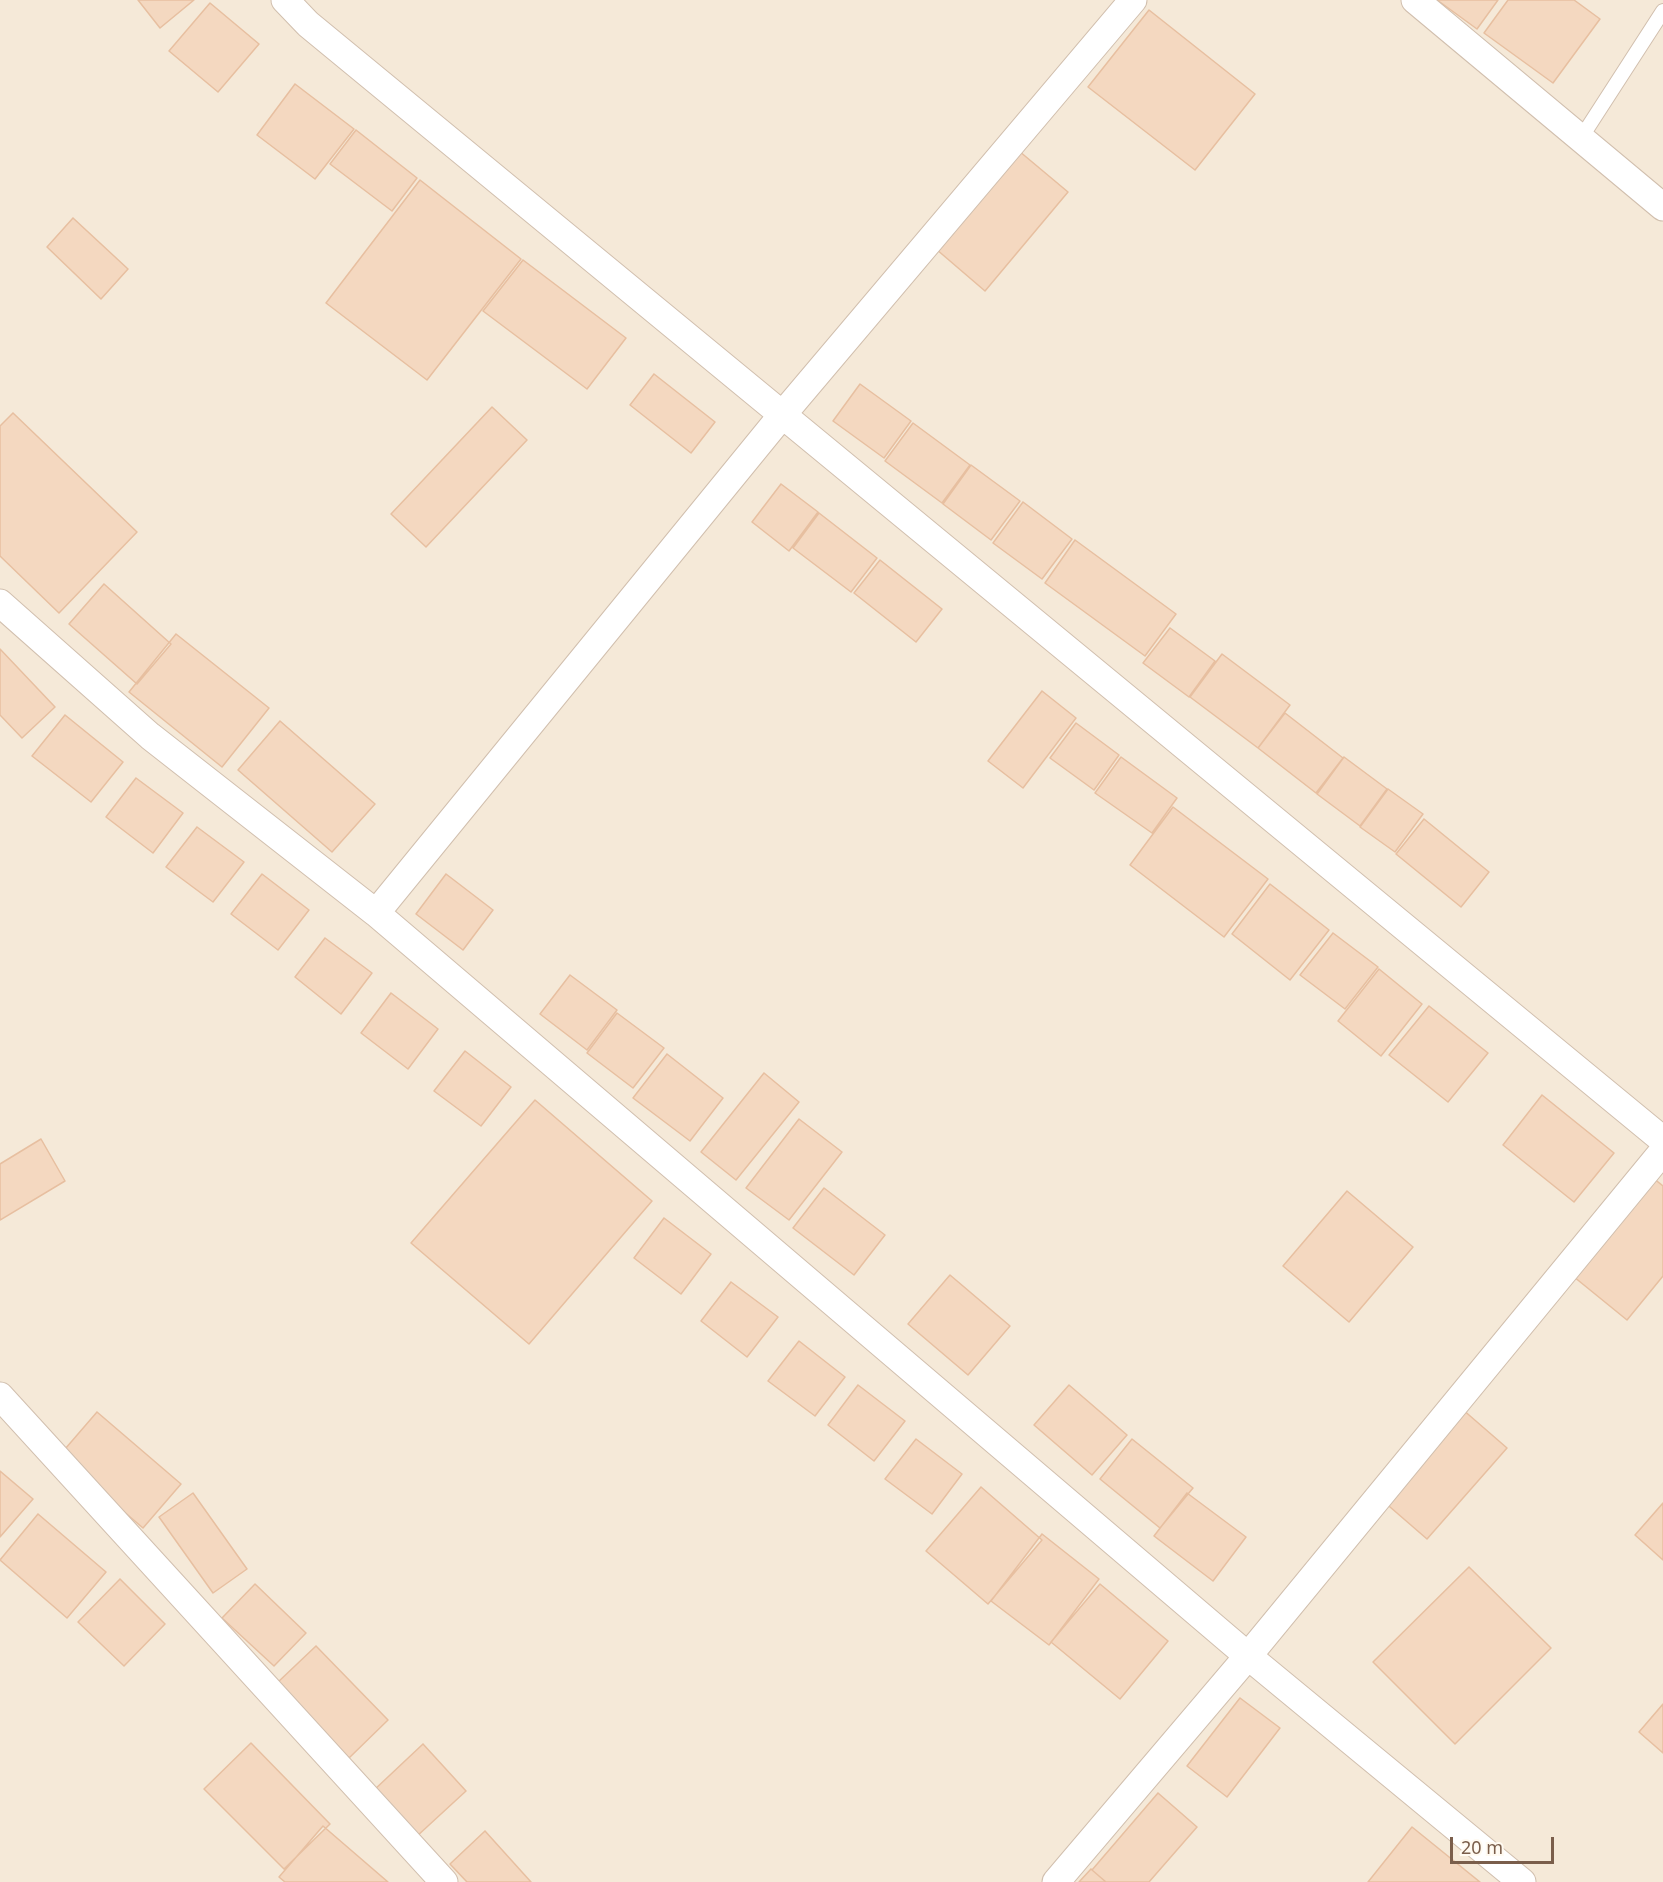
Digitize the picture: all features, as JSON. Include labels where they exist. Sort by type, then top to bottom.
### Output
[{"type":"street","points":[[285,0],[308,24],[1663,1140]]},
{"type":"street","points":[[376,913],[783,414],[1132,0]]},
{"type":"street","points":[[1415,0],[1663,207]]},
{"type":"street","points":[[0,603],[150,736],[376,913],[1248,1656],[1521,1882]]},
{"type":"street","points":[[1056,1882],[1248,1656],[1663,1151]]},
{"type":"street","points":[[0,1396],[444,1882]]},
{"type":"lane","points":[[1581,138],[1663,11]]},
{"type":"shaded area","points":[[0,0],[1663,0],[1663,1882],[0,1882]]},
{"type":"building","points":[[138,0],[194,0],[160,28]]},
{"type":"building","points":[[1437,0],[1498,0],[1477,29]]},
{"type":"building","points":[[1508,0],[1574,0],[1600,19],[1553,83],[1484,33]]},
{"type":"building","points":[[210,3],[259,44],[218,92],[169,51]]},
{"type":"building","points":[[1149,10],[1255,94],[1195,170],[1088,87]]},
{"type":"building","points":[[295,84],[354,129],[315,179],[257,135]]},
{"type":"building","points":[[356,130],[417,178],[392,211],[330,164]]},
{"type":"building","points":[[1019,151],[1068,192],[985,291],[936,249]]},
{"type":"building","points":[[420,180],[521,259],[427,380],[326,303]]},
{"type":"building","points":[[73,218],[128,269],[101,299],[47,247]]},
{"type":"building","points":[[523,260],[626,338],[587,389],[483,311]]},
{"type":"building","points":[[654,374],[715,422],[691,453],[630,405]]},
{"type":"building","points":[[860,384],[911,421],[884,458],[833,421]]},
{"type":"building","points":[[492,407],[527,440],[426,547],[391,514]]},
{"type":"building","points":[[13,413],[137,532],[59,613],[0,556],[0,426]]},
{"type":"building","points":[[913,423],[970,465],[942,503],[885,461]]},
{"type":"building","points":[[971,465],[1020,501],[991,540],[943,504]]},
{"type":"building","points":[[781,484],[818,512],[789,551],[752,522]]},
{"type":"building","points":[[1023,502],[1072,539],[1042,579],[993,543]]},
{"type":"building","points":[[819,513],[877,558],[851,592],[793,548]]},
{"type":"building","points":[[1075,540],[1176,614],[1145,656],[1045,583]]},
{"type":"building","points":[[880,560],[942,609],[916,642],[854,593]]},
{"type":"building","points":[[104,584],[171,644],[137,684],[69,624]]},
{"type":"building","points":[[1170,628],[1215,661],[1189,697],[1143,663]]},
{"type":"building","points":[[176,634],[269,708],[222,767],[129,692]]},
{"type":"building","points":[[0,649],[55,707],[22,738],[0,715]]},
{"type":"building","points":[[1222,654],[1290,705],[1258,748],[1190,697]]},
{"type":"building","points":[[1042,691],[1076,718],[1023,788],[988,761]]},
{"type":"building","points":[[1285,713],[1343,758],[1316,793],[1258,748]]},
{"type":"building","points":[[65,715],[123,762],[91,802],[32,756]]},
{"type":"building","points":[[280,721],[375,804],[332,852],[238,770]]},
{"type":"building","points":[[1076,723],[1119,755],[1094,790],[1050,758]]},
{"type":"building","points":[[1121,757],[1177,798],[1152,833],[1095,793]]},
{"type":"building","points":[[1344,757],[1387,789],[1360,826],[1317,794]]},
{"type":"building","points":[[136,778],[183,813],[153,853],[106,817]]},
{"type":"building","points":[[1388,789],[1423,814],[1395,852],[1360,827]]},
{"type":"building","points":[[1173,807],[1268,879],[1224,937],[1130,865]]},
{"type":"building","points":[[1424,819],[1489,872],[1461,907],[1396,854]]},
{"type":"building","points":[[197,827],[244,862],[213,902],[166,867]]},
{"type":"building","points":[[262,874],[309,910],[278,950],[231,914]]},
{"type":"building","points":[[446,874],[493,910],[463,950],[416,914]]},
{"type":"building","points":[[1270,884],[1329,930],[1290,980],[1232,934]]},
{"type":"building","points":[[1333,933],[1378,967],[1345,1009],[1300,975]]},
{"type":"building","points":[[325,938],[372,973],[341,1014],[295,977]]},
{"type":"building","points":[[1379,969],[1422,1004],[1381,1056],[1338,1021]]},
{"type":"building","points":[[570,975],[617,1010],[587,1050],[540,1014]]},
{"type":"building","points":[[391,993],[438,1029],[408,1069],[361,1033]]},
{"type":"building","points":[[1429,1006],[1488,1053],[1448,1102],[1389,1055]]},
{"type":"building","points":[[617,1013],[664,1048],[633,1088],[587,1053]]},
{"type":"building","points":[[465,1051],[511,1087],[481,1126],[434,1091]]},
{"type":"building","points":[[667,1054],[723,1098],[690,1141],[633,1098]]},
{"type":"building","points":[[764,1073],[799,1102],[736,1180],[701,1152]]},
{"type":"building","points":[[1542,1095],[1614,1153],[1574,1202],[1503,1145]]},
{"type":"building","points":[[535,1100],[652,1201],[529,1344],[411,1243]]},
{"type":"building","points":[[799,1119],[842,1152],[789,1220],[746,1188]]},
{"type":"building","points":[[41,1139],[65,1181],[0,1220],[0,1164]]},
{"type":"building","points":[[1643,1170],[1663,1186],[1663,1276],[1627,1320],[1563,1268]]},
{"type":"building","points":[[824,1188],[885,1235],[854,1275],[793,1228]]},
{"type":"building","points":[[1347,1191],[1413,1247],[1349,1322],[1283,1266]]},
{"type":"building","points":[[664,1218],[711,1254],[681,1294],[634,1258]]},
{"type":"building","points":[[950,1275],[1010,1326],[968,1375],[908,1324]]},
{"type":"building","points":[[731,1282],[778,1317],[747,1357],[701,1321]]},
{"type":"building","points":[[799,1341],[845,1377],[815,1416],[768,1381]]},
{"type":"building","points":[[858,1385],[905,1421],[874,1461],[828,1425]]},
{"type":"building","points":[[1069,1385],[1127,1435],[1092,1475],[1034,1425]]},
{"type":"building","points":[[1454,1402],[1507,1448],[1427,1539],[1375,1494]]},
{"type":"building","points":[[97,1412],[181,1484],[143,1528],[59,1456]]},
{"type":"building","points":[[916,1439],[962,1474],[932,1514],[885,1479]]},
{"type":"building","points":[[1132,1439],[1193,1488],[1160,1528],[1100,1479]]},
{"type":"building","points":[[0,1471],[33,1499],[0,1537]]},
{"type":"building","points":[[981,1487],[1042,1540],[988,1604],[926,1551]]},
{"type":"building","points":[[193,1493],[247,1569],[213,1593],[159,1517]]},
{"type":"building","points":[[1187,1493],[1246,1537],[1213,1581],[1154,1536]]},
{"type":"building","points":[[1663,1503],[1663,1560],[1635,1535]]},
{"type":"building","points":[[38,1514],[106,1572],[67,1618],[0,1560]]},
{"type":"building","points":[[1042,1534],[1099,1579],[1049,1645],[991,1601]]},
{"type":"building","points":[[1469,1567],[1551,1648],[1455,1744],[1373,1662]]},
{"type":"building","points":[[120,1579],[165,1624],[124,1666],[78,1622]]},
{"type":"building","points":[[255,1584],[306,1633],[274,1666],[222,1618]]},
{"type":"building","points":[[1100,1584],[1168,1641],[1120,1699],[1051,1642]]},
{"type":"building","points":[[316,1646],[388,1720],[349,1758],[277,1683]]},
{"type":"building","points":[[1240,1698],[1280,1728],[1227,1797],[1187,1766]]},
{"type":"building","points":[[1663,1704],[1663,1753],[1639,1732]]},
{"type":"building","points":[[251,1743],[330,1824],[284,1869],[204,1789]]},
{"type":"building","points":[[423,1744],[466,1791],[416,1837],[373,1791]]},
{"type":"building","points":[[1158,1793],[1197,1827],[1149,1882],[1106,1882],[1092,1870]]},
{"type":"building","points":[[323,1826],[388,1882],[285,1882],[279,1877]]},
{"type":"building","points":[[1412,1827],[1480,1882],[1368,1882]]},
{"type":"building","points":[[485,1831],[531,1882],[467,1882],[450,1864]]},
{"type":"building","points":[[1092,1870],[1106,1882],[1079,1882]]}]
